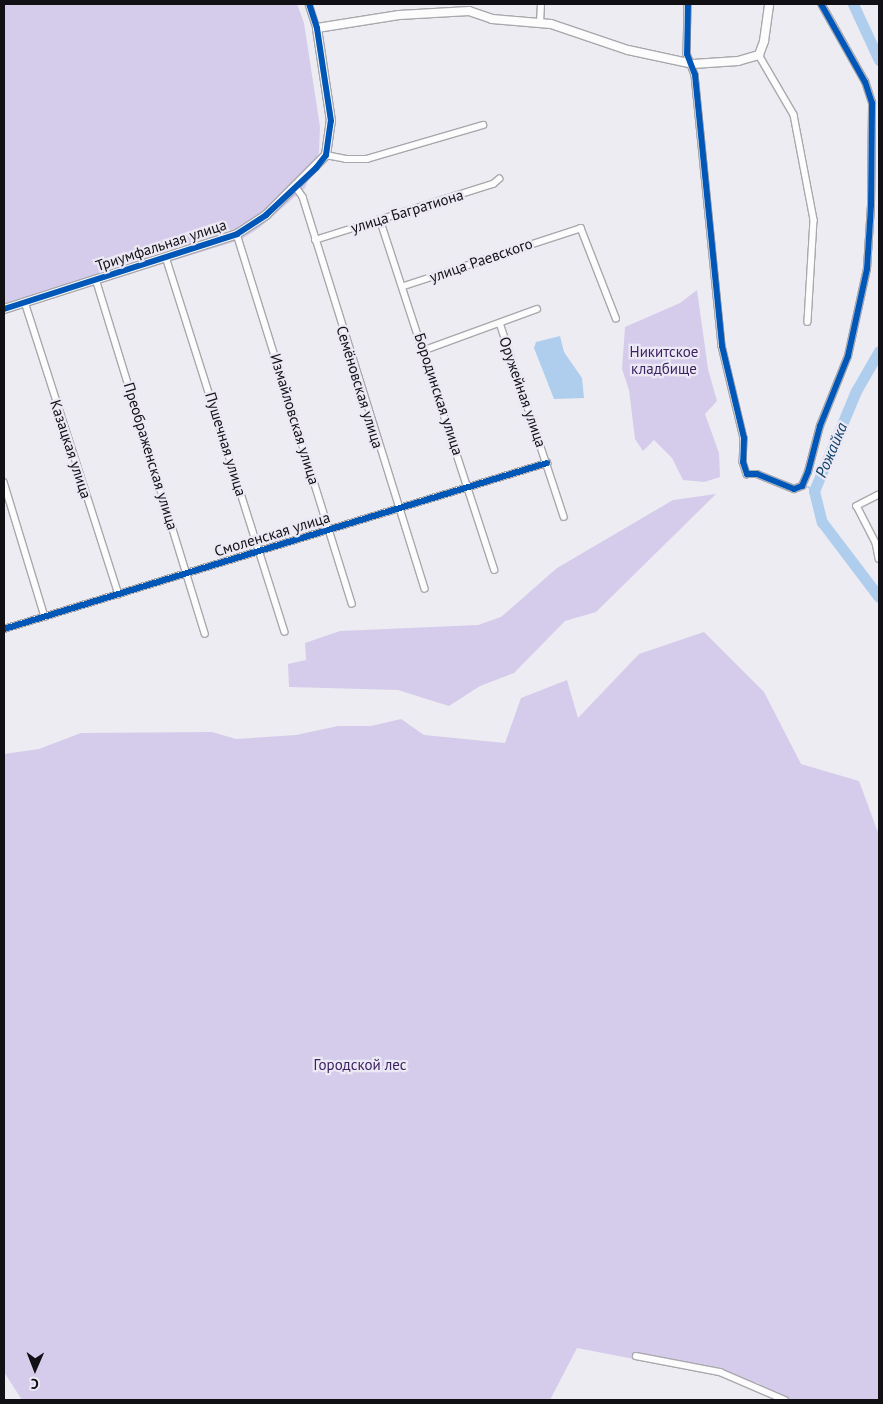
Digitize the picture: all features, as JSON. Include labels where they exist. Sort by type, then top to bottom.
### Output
[{"type":"street","points":[[309,4],[317,28],[331,122],[326,155],[346,159],[367,159],[483,125]]},
{"type":"street","points":[[540,23],[541,4]]},
{"type":"street","points":[[688,4],[687,54],[693,64],[722,346],[744,438],[743,462],[747,474],[757,474],[794,489],[802,486],[805,479],[820,426],[848,356],[867,270],[871,205],[872,103],[865,82],[821,4]]},
{"type":"street","points":[[769,4],[764,41],[759,55],[794,115],[814,220],[808,322]]},
{"type":"street","points":[[317,28],[448,10],[469,11],[492,19],[540,23],[628,50],[693,64],[738,61],[759,55]]},
{"type":"street","name":"Триумфальная улица","points":[[4,308],[237,234],[266,214],[296,187],[326,155]]},
{"type":"street","name":"улица Багратиона","points":[[315,240],[493,184],[498,179]]},
{"type":"street","name":"Семёновская улица","points":[[296,187],[303,197],[398,509],[425,588]]},
{"type":"street","name":"Бородинская улица","points":[[380,219],[404,286],[496,570]]},
{"type":"street","name":"улица Раевского","points":[[404,286],[558,233],[581,228],[616,318]]},
{"type":"street","name":"Измайловская улица","points":[[237,234],[352,604]]},
{"type":"street","name":"Пушечная улица","points":[[166,257],[285,632]]},
{"type":"street","name":"Преображенская улица","points":[[96,279],[205,634]]},
{"type":"street","name":"Казацкая улица","points":[[25,302],[119,594]]},
{"type":"street","points":[[425,350],[536,308]]},
{"type":"street","name":"Оружейная улица","points":[[500,323],[564,517]]},
{"type":"street","name":"Смоленская улица","points":[[4,629],[547,463]]},
{"type":"street","points":[[4,482],[45,617]]},
{"type":"street","points":[[879,495],[857,506],[876,543],[879,560]]},
{"type":"street","points":[[636,1356],[720,1372],[785,1400]]},
{"type":"green space","points":[[4,4],[297,4],[304,23],[320,127],[319,152],[305,188],[259,228],[240,240],[4,313]]},
{"type":"green space","name":"Никитское кладбище","points":[[697,290],[708,369],[717,401],[705,414],[719,453],[720,477],[704,482],[683,480],[672,458],[654,440],[643,451],[635,439],[629,390],[622,369],[625,327],[680,303]]},
{"type":"green space","points":[[716,494],[596,612],[565,621],[514,673],[480,686],[449,706],[398,690],[289,687],[288,664],[306,660],[305,643],[340,631],[478,625],[501,617],[557,568],[673,500]]},
{"type":"green space","name":"Городской лес","points":[[704,632],[764,692],[801,764],[859,781],[879,835],[879,1400],[781,1400],[758,1383],[577,1348],[550,1400],[22,1400],[4,1372],[4,754],[39,749],[81,733],[212,732],[236,739],[296,735],[338,726],[371,726],[401,719],[424,735],[505,743],[521,698],[567,680],[578,718],[639,654]]},
{"type":"water","points":[[560,336],[564,352],[582,378],[584,398],[554,399],[534,348],[536,342]]},
{"type":"waterway","name":"Рожайка","points":[[853,4],[879,60]]},
{"type":"waterway","name":"Рожайка","points":[[879,351],[856,391],[814,491],[822,522],[879,597]]},
{"type":"waterway","name":"Рожайка","points":[[808,487],[814,491]]},
{"type":"cycle path","points":[[4,309],[237,234],[266,215],[316,168],[326,155],[331,121],[317,28],[309,4]]},
{"type":"cycle path","points":[[688,4],[687,54],[695,75],[722,346],[744,438],[743,462],[747,474],[757,474],[794,489],[802,486],[808,472],[820,426],[848,356],[867,269],[871,205],[872,103],[865,82],[821,4]]},
{"type":"cycle path","points":[[4,629],[547,463]]}]
